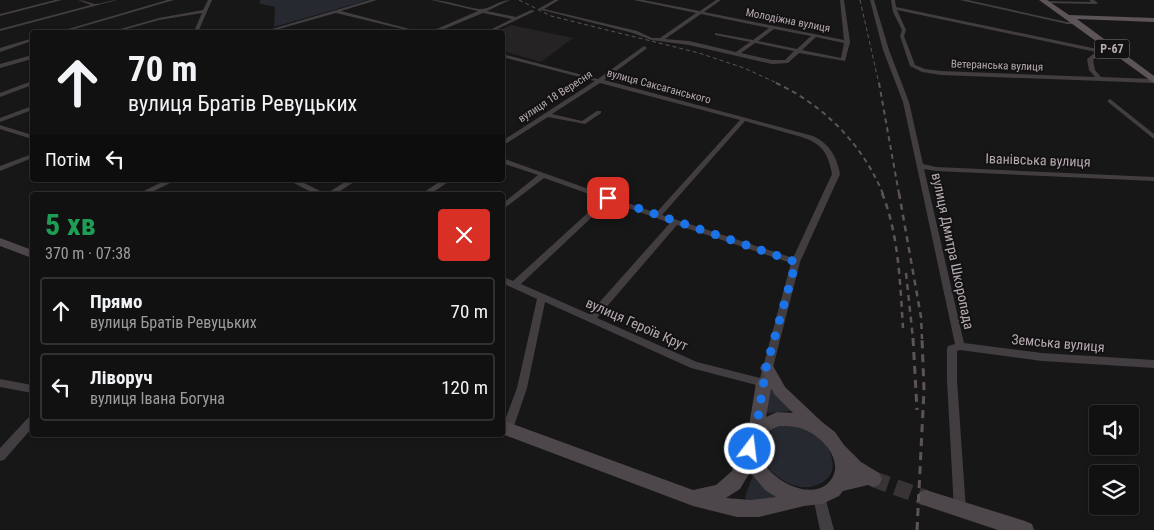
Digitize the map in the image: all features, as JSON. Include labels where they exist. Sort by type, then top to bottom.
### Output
[{"type":"main road","name":"Р-67","points":[[1044,1],[1078,23],[1154,81]]},
{"type":"main road","points":[[1069,17],[1154,20]]},
{"type":"main road","points":[[0,242],[30,253]]},
{"type":"main road","points":[[765,376],[821,430],[855,467],[870,478],[840,484]]},
{"type":"main road","points":[[693,498],[717,494],[731,485],[743,472],[751,439],[756,430],[765,376]]},
{"type":"main road","points":[[756,430],[765,423],[777,419],[792,419],[807,423],[821,430]]},
{"type":"main road","points":[[505,428],[693,498],[744,509],[770,507],[831,492],[840,484],[844,473],[843,460],[837,447]]},
{"type":"main road","points":[[750,449],[753,462],[773,486],[788,494],[812,497]]},
{"type":"main road","points":[[926,498],[1026,530]]},
{"type":"street","points":[[0,15],[60,0]]},
{"type":"street","points":[[80,0],[95,5]]},
{"type":"street","points":[[0,30],[115,0]]},
{"type":"street","points":[[67,30],[172,0]]},
{"type":"street","points":[[197,30],[210,0]]},
{"type":"street","points":[[271,30],[375,0]]},
{"type":"street","points":[[433,0],[517,19]]},
{"type":"street","points":[[439,30],[508,0]]},
{"type":"street","points":[[557,0],[540,9],[635,32],[651,39],[662,39],[781,63],[786,62],[814,36]]},
{"type":"street","name":"Молодіжна вулиця","points":[[636,0],[847,42]]},
{"type":"street","points":[[662,39],[719,0]]},
{"type":"street","points":[[717,34],[843,60],[847,42],[842,0]]},
{"type":"street","name":"вулиця Дмитра Шкоропада","points":[[872,0],[886,50],[906,102],[960,346],[952,349],[952,380],[960,510]]},
{"type":"street","name":"Ветеранська вулиця","points":[[893,0],[904,30],[902,36],[905,46],[916,69],[941,73],[1154,81]]},
{"type":"street","points":[[962,0],[1067,23],[1078,23]]},
{"type":"street","points":[[1044,1],[1096,3],[1091,0]]},
{"type":"street","points":[[895,8],[1100,52],[1118,54]]},
{"type":"street","points":[[119,30],[160,19],[206,11]]},
{"type":"street","points":[[492,30],[533,11]]},
{"type":"street","points":[[337,12],[411,30]]},
{"type":"street","points":[[737,54],[772,28]]},
{"type":"street","points":[[0,50],[30,41]]},
{"type":"street","name":"вулиця 18 Вересня","points":[[505,142],[599,81],[644,48]]},
{"type":"street","points":[[1100,52],[1090,59],[1092,70],[1100,79]]},
{"type":"street","name":"вулиця Саксаганського","points":[[505,56],[811,137]]},
{"type":"street","points":[[0,66],[30,58]]},
{"type":"street","points":[[0,94],[30,84]]},
{"type":"street","points":[[1110,101],[1154,137]]},
{"type":"street","points":[[2,118],[30,109]]},
{"type":"street","points":[[547,114],[583,123],[599,112]]},
{"type":"street","points":[[657,216],[744,119]]},
{"type":"street","points":[[0,127],[30,136]]},
{"type":"street","points":[[765,376],[796,262],[836,174],[835,164],[824,145],[811,137]]},
{"type":"street","points":[[0,169],[30,157]]},
{"type":"street","points":[[505,161],[657,216],[796,262]]},
{"type":"street","name":"Іванівська вулиця","points":[[921,166],[936,169],[1154,179]]},
{"type":"street","points":[[505,206],[543,175]]},
{"type":"street","points":[[146,192],[168,182]]},
{"type":"street","points":[[296,182],[317,192]]},
{"type":"street","points":[[333,192],[350,182]]},
{"type":"street","points":[[429,192],[444,182]]},
{"type":"street","points":[[515,284],[608,198]]},
{"type":"street","points":[[590,319],[675,222]]},
{"type":"street","name":"вулиця Героїв Крут","points":[[505,280],[695,365],[765,376]]},
{"type":"street","points":[[505,428],[522,388],[542,297]]},
{"type":"street","name":"Земська вулиця","points":[[960,346],[1042,357],[1154,364]]},
{"type":"street","points":[[0,383],[30,389]]},
{"type":"street","points":[[0,456],[30,423]]},
{"type":"street","points":[[812,497],[827,530]]},
{"type":"shaded area","points":[[261,0],[368,0],[274,27],[275,7],[261,4],[259,2]]},
{"type":"shaded area","points":[[511,25],[573,38],[541,62],[505,52],[505,30],[499,30]]},
{"type":"shaded area","points":[[769,391],[772,391],[790,407],[790,411],[767,413],[764,410]]},
{"type":"shaded area","points":[[788,425],[807,429],[823,441],[832,458],[833,466],[830,474],[824,481],[814,486],[801,487],[777,476],[767,467],[761,456],[759,445],[763,435],[775,427]]},
{"type":"shaded area","points":[[753,475],[775,492],[777,499],[747,501],[745,497]]},
{"type":"tunnel","points":[[873,479],[926,498]]},
{"type":"railway","points":[[519,0],[551,16],[699,53],[744,68],[779,84]]},
{"type":"railway","points":[[860,0],[879,84]]},
{"type":"railway","points":[[776,83],[810,103],[840,128],[865,159],[883,194]]},
{"type":"railway","points":[[879,83],[899,194]]},
{"type":"railway","points":[[882,193],[888,209],[895,242],[900,277],[903,328]]},
{"type":"railway","points":[[899,193],[921,317],[922,339]]},
{"type":"railway","points":[[906,273],[913,339]]},
{"type":"railway","points":[[913,338],[917,410]]},
{"type":"railway","points":[[917,530],[924,390],[922,338]]},
{"type":"route","points":[[608,198],[796,262],[766,368],[756,430],[751,439],[750,449]]}]
